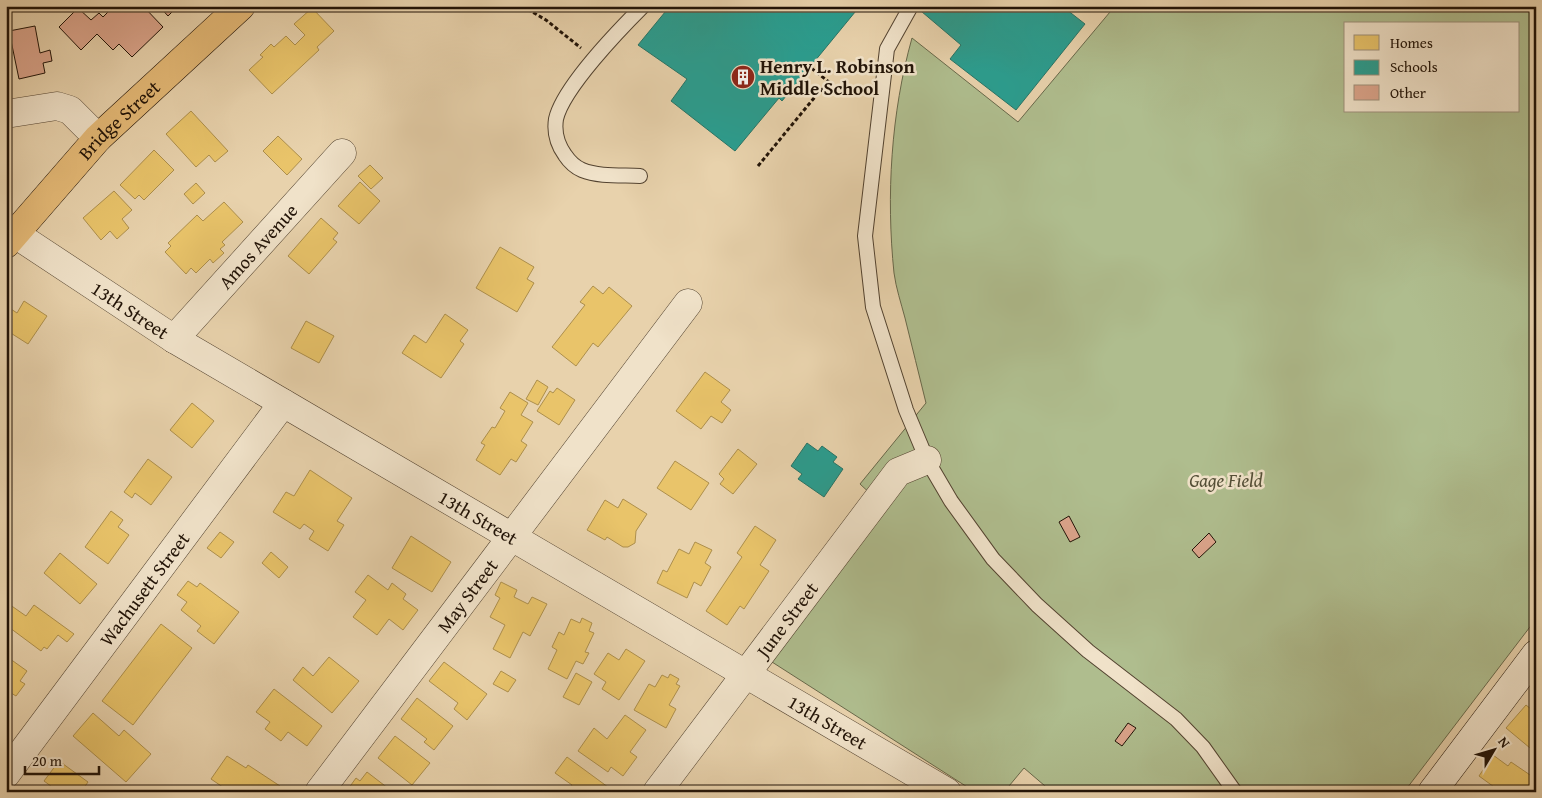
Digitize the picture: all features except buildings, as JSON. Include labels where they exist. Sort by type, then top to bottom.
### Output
[{"type":"main road","name":"Bridge Street","points":[[9,235],[98,138],[241,6]]},
{"type":"street","points":[[6,114],[57,106],[70,110],[98,138]]},
{"type":"street","name":"Amos Avenue","points":[[174,339],[342,153]]},
{"type":"street","name":"13th Street","points":[[9,235],[174,339],[947,792]]},
{"type":"street","name":"May Street","points":[[319,792],[688,303]]},
{"type":"street","name":"Wachusett Street","points":[[6,774],[283,403]]},
{"type":"street","name":"June Street","points":[[656,792],[898,472],[926,460]]},
{"type":"street","points":[[1432,792],[1536,654]]},
{"type":"lane","points":[[640,176],[582,170],[570,161],[560,148],[556,134],[556,118],[562,104],[594,59],[643,6]]},
{"type":"lane","points":[[912,6],[886,49],[865,236],[873,307],[906,410],[926,460],[951,501],[993,559],[1037,605],[1088,651],[1176,719],[1203,747],[1235,792]]},
{"type":"path","points":[[424,6],[436,6]]},
{"type":"path","points":[[522,6],[546,20],[594,59]]},
{"type":"path","points":[[758,166],[819,92],[830,83],[810,67]]},
{"type":"green space","name":"Gage Field","points":[[1115,6],[1536,6],[1536,619],[1404,792],[1052,792],[1024,768],[1004,792],[975,792],[772,662],[887,509],[860,484],[926,403],[896,284],[890,214],[895,125],[899,96],[912,38],[1018,122]]},
{"type":"place","name":"Henry L. Robinson Middle School","points":[[743,77]]}]
